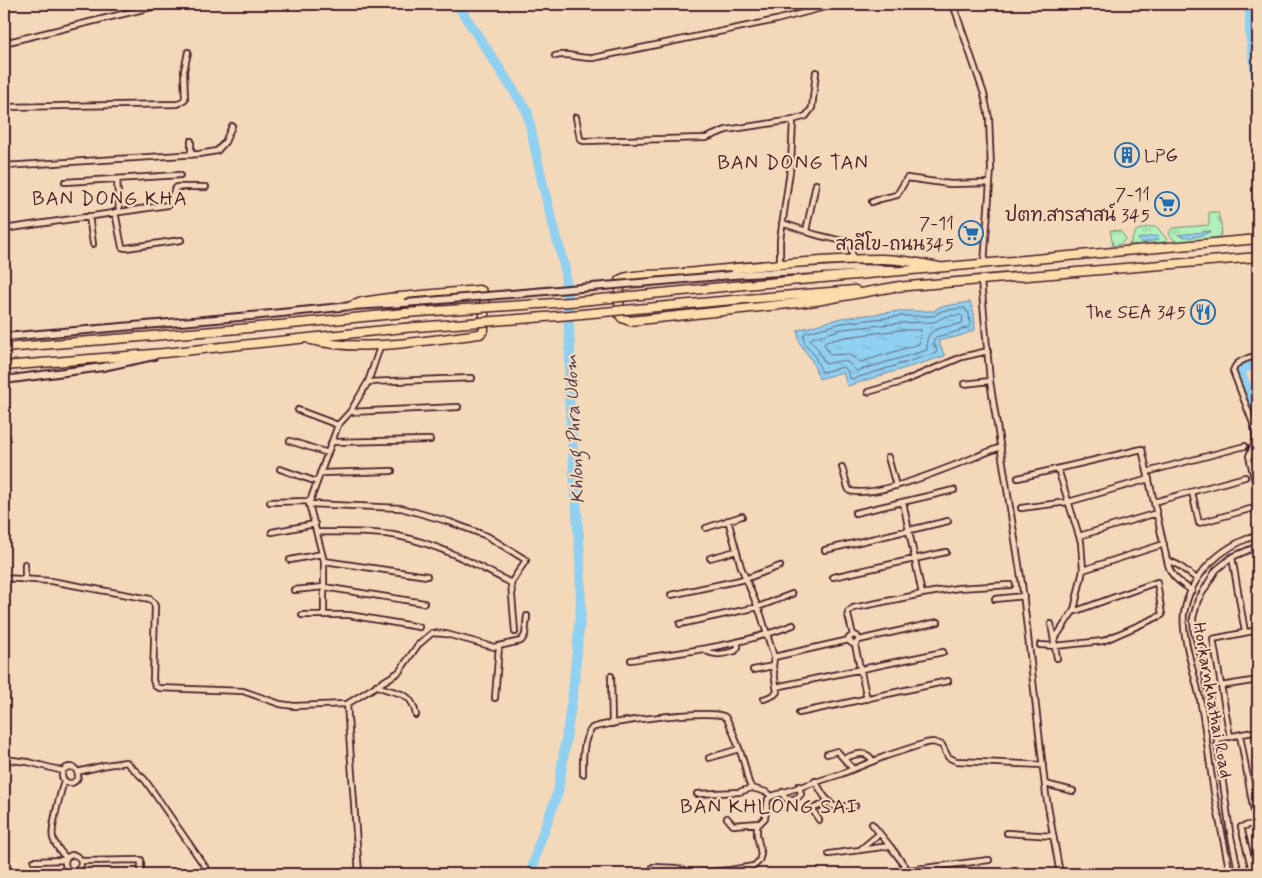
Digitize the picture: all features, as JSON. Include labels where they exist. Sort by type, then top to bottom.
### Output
[{"type":"main road","points":[[4,348],[231,330],[405,313],[570,302],[1258,239]]},
{"type":"main road","points":[[4,366],[164,353],[404,328],[1258,257]]},
{"type":"main road","points":[[900,286],[816,301],[649,319],[625,320],[619,314],[620,280],[624,276],[650,276],[780,264],[852,260],[900,259],[939,267]]},
{"type":"main road","points":[[4,337],[351,306],[732,276],[853,268],[908,270]]},
{"type":"main road","points":[[306,338],[318,342],[362,346],[482,333],[484,330],[482,292],[389,298],[362,302],[351,306]]},
{"type":"main road","points":[[4,380],[118,364],[164,353]]},
{"type":"street","points":[[4,44],[164,4]]},
{"type":"street","points":[[554,56],[566,53],[575,57],[593,58],[602,54],[776,20],[838,4],[855,6],[863,4]]},
{"type":"street","points":[[953,4],[974,63],[990,118],[990,183],[984,264]]},
{"type":"street","points":[[4,107],[178,104],[185,99],[184,71],[188,52]]},
{"type":"street","points":[[576,117],[579,136],[583,141],[706,138],[726,130],[793,120],[806,116],[812,108],[816,72]]},
{"type":"street","points":[[780,264],[782,223],[792,154],[793,120]]},
{"type":"street","points":[[4,166],[191,155],[217,151],[222,148],[232,126]]},
{"type":"street","points":[[191,142],[191,155]]},
{"type":"street","points":[[65,182],[180,175]]},
{"type":"street","points":[[872,202],[897,195],[907,178],[950,184],[990,183]]},
{"type":"street","points":[[116,179],[117,212],[122,247],[181,240]]},
{"type":"street","points":[[806,231],[816,184]]},
{"type":"street","points":[[4,229],[168,205],[177,187],[206,187]]},
{"type":"street","points":[[90,216],[93,244]]},
{"type":"street","points":[[782,223],[819,237],[850,244],[852,260]]},
{"type":"street","points":[[980,281],[990,381],[1024,596],[1045,784],[1060,874]]},
{"type":"street","points":[[324,614],[324,561],[310,502],[338,425],[350,412],[368,382],[381,344]]},
{"type":"street","points":[[868,392],[902,382],[962,357],[988,351]]},
{"type":"street","points":[[1258,355],[1239,362],[1234,367],[1254,426],[1256,440],[1249,456],[1258,494]]},
{"type":"street","points":[[368,382],[472,378]]},
{"type":"street","points":[[964,384],[990,381]]},
{"type":"street","points":[[350,412],[458,407]]},
{"type":"street","points":[[298,410],[338,425]]},
{"type":"street","points":[[332,442],[430,440]]},
{"type":"street","points":[[290,441],[328,453]]},
{"type":"street","points":[[1147,472],[1245,446]]},
{"type":"street","points":[[842,467],[850,491],[858,492],[896,486],[1001,447]]},
{"type":"street","points":[[1018,478],[1142,449],[1169,570],[1174,578],[1192,591]]},
{"type":"street","points":[[888,457],[896,486]]},
{"type":"street","points":[[280,469],[317,482]]},
{"type":"street","points":[[1054,640],[1073,612],[1083,570],[1079,536],[1058,469]]},
{"type":"street","points":[[320,473],[392,471]]},
{"type":"street","points":[[1154,502],[1245,477]]},
{"type":"street","points":[[1021,508],[1068,502],[1149,479]]},
{"type":"street","points":[[855,513],[954,490]]},
{"type":"street","points":[[1192,492],[1199,523],[1250,510]]},
{"type":"street","points":[[270,502],[310,502],[401,508],[450,522],[487,536],[526,560],[511,583],[515,632]]},
{"type":"street","points":[[903,502],[922,594]]},
{"type":"street","points":[[1079,536],[1157,513]]},
{"type":"street","points":[[706,528],[742,516]]},
{"type":"street","points":[[728,520],[745,579],[758,607],[774,657],[776,694],[764,699]]},
{"type":"street","points":[[825,550],[948,521]]},
{"type":"street","points":[[272,532],[315,524]]},
{"type":"street","points":[[317,532],[398,536],[435,547],[475,564],[511,583]]},
{"type":"street","name":"Horkarnkhathai Road","points":[[1230,874],[1214,793],[1200,698],[1185,634],[1184,619],[1185,610],[1197,580],[1215,557],[1235,544],[1258,535]]},
{"type":"street","points":[[1083,570],[1164,544]]},
{"type":"street","name":"Horkarnkhathai Road","points":[[1239,874],[1230,832],[1217,739],[1194,632],[1193,618],[1198,600],[1216,570],[1232,557],[1258,546]]},
{"type":"street","points":[[710,558],[736,551]]},
{"type":"street","points":[[833,577],[946,552]]},
{"type":"street","points":[[290,560],[322,554]]},
{"type":"street","points":[[1232,557],[1245,632]]},
{"type":"street","points":[[1168,560],[1197,580]]},
{"type":"street","points":[[324,561],[427,576]]},
{"type":"street","points":[[25,564],[25,579]]},
{"type":"street","points":[[671,595],[745,579],[780,566]]},
{"type":"street","points":[[4,578],[51,581],[150,599],[155,606],[153,680],[155,686],[159,688],[237,691],[280,704],[294,706],[348,704],[399,672],[418,645],[432,634],[446,634],[484,645],[499,646],[517,643],[523,639],[527,616]]},
{"type":"street","points":[[1040,645],[1055,646],[1103,641],[1162,615],[1158,582],[1073,612]]},
{"type":"street","points":[[853,636],[848,612],[853,608],[958,588],[1022,584]]},
{"type":"street","points":[[294,590],[324,587],[424,603]]},
{"type":"street","points":[[680,624],[758,607],[792,594]]},
{"type":"street","points":[[995,599],[1024,596]]},
{"type":"street","points":[[302,615],[349,616],[419,627]]},
{"type":"street","points":[[855,645],[859,640],[938,622]]},
{"type":"street","points":[[1051,624],[1057,658]]},
{"type":"street","points":[[631,660],[738,642],[768,635],[793,625]]},
{"type":"street","points":[[1230,736],[1213,638],[1258,630]]},
{"type":"street","points":[[853,636],[857,636],[859,640]]},
{"type":"street","points":[[774,657],[849,640],[853,636]]},
{"type":"street","points":[[849,640],[851,644],[855,645],[867,698]]},
{"type":"street","points":[[703,649],[710,654],[721,654],[735,651],[738,647],[738,642]]},
{"type":"street","points":[[495,698],[499,646]]},
{"type":"street","points":[[776,687],[943,652]]},
{"type":"street","points":[[752,670],[774,666]]},
{"type":"street","points":[[611,676],[612,724]]},
{"type":"street","points":[[1222,686],[1258,680]]},
{"type":"street","points":[[799,713],[948,681]]},
{"type":"street","points":[[376,685],[408,697],[413,702],[416,715]]},
{"type":"street","points":[[348,704],[359,874]]},
{"type":"street","points":[[583,774],[582,757],[589,732],[596,726],[679,715],[720,714],[727,718],[746,768],[748,782],[752,788]]},
{"type":"street","points":[[1217,739],[1258,731]]},
{"type":"street","points":[[1240,735],[1256,823],[1241,827],[1253,874]]},
{"type":"street","points":[[653,867],[676,868],[694,873],[754,866],[760,858],[757,830],[765,818],[768,799],[772,796],[933,742],[942,745],[949,759],[956,761],[1043,764]]},
{"type":"street","points":[[709,758],[739,749]]},
{"type":"street","points":[[827,754],[837,751],[853,768]]},
{"type":"street","points":[[844,758],[865,754],[870,756],[873,761]]},
{"type":"street","points":[[4,759],[28,762],[63,771],[72,767],[77,772],[77,778],[74,782],[69,783],[64,780]]},
{"type":"street","points":[[77,772],[126,762],[145,780],[210,874]]},
{"type":"street","points":[[63,771],[62,776],[64,780],[53,829],[53,838],[66,859],[66,867],[74,872],[79,868],[81,860]]},
{"type":"street","points":[[814,781],[828,802],[838,807],[855,806]]},
{"type":"street","points":[[1045,784],[1073,791]]},
{"type":"street","points":[[782,792],[786,798],[792,799],[801,794],[800,786]]},
{"type":"street","points":[[697,794],[739,792],[752,788],[772,796]]},
{"type":"street","points":[[819,820],[814,812],[814,808],[828,802]]},
{"type":"street","points":[[727,818],[733,825],[760,823]]},
{"type":"street","points":[[872,824],[910,872],[989,860]]},
{"type":"street","points":[[1007,833],[1053,836]]},
{"type":"street","points":[[860,850],[879,834]]},
{"type":"street","points":[[829,854],[890,846]]},
{"type":"street","points":[[34,861],[66,859],[70,855],[75,855],[81,860],[141,860],[142,874]]},
{"type":"green space","points":[[1209,212],[1218,212],[1222,231],[1217,238],[1199,242],[1180,243],[1174,240],[1169,233],[1172,228],[1209,225]]},
{"type":"green space","points":[[1147,227],[1157,227],[1168,241],[1152,245],[1129,245],[1136,231]]},
{"type":"green space","points":[[1110,230],[1120,231],[1125,237],[1121,244],[1113,246]]},
{"type":"water","points":[[1211,231],[1195,237],[1178,235]]},
{"type":"water","points":[[1153,236],[1159,237],[1158,240],[1141,243],[1138,239]]},
{"type":"water","points":[[970,302],[974,313],[975,330],[938,341],[945,356],[847,386],[843,372],[819,379],[812,361],[800,344],[798,330],[841,318],[900,311],[934,311],[939,307]]},
{"type":"waterway","name":"Khlong Phra Udom","points":[[457,4],[527,111],[544,190],[565,269],[570,346],[569,395],[580,557],[581,607],[573,693],[558,792],[537,850],[531,874]]},
{"type":"waterway","points":[[1250,4],[1250,34],[1256,76],[1256,107],[1258,115]]},
{"type":"waterway","points":[[1258,363],[1240,371],[1258,417]]},
{"type":"waterway","points":[[1258,451],[1256,455],[1258,467]]},
{"type":"place","name":"LPG","points":[[1127,155]]},
{"type":"place","name":"7-11 ปตท.สารสาสน์ 345","points":[[1167,204]]},
{"type":"place","name":"7-11 สาลีโข-ถนน345","points":[[971,233]]},
{"type":"place","name":"The SEA 345","points":[[1203,312]]},
{"type":"district","name":"BAN DONG TAN","points":[[793,162]]},
{"type":"district","name":"BAN DONG KHA","points":[[110,198]]},
{"type":"district","name":"BAN KHLONG SAI","points":[[769,806]]}]
